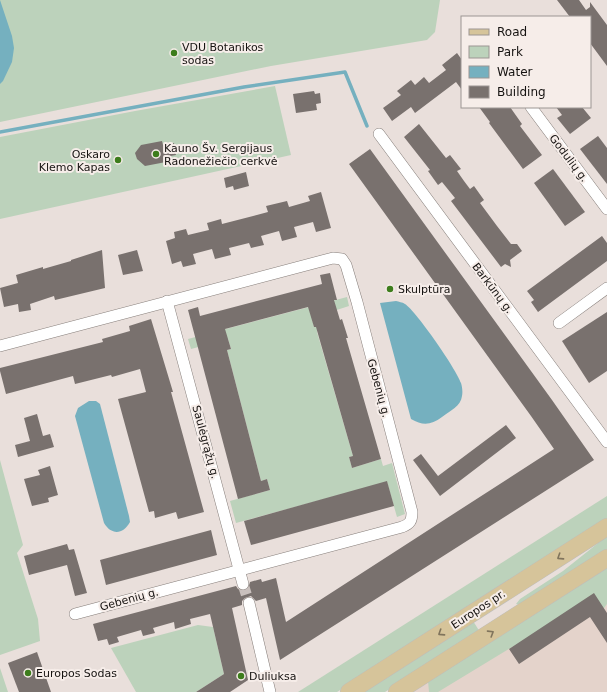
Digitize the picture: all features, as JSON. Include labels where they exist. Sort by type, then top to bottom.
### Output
[{"type":"main road","name":"Europos pr.","points":[[349,692],[607,527]]},
{"type":"main road","points":[[397,692],[607,558]]},
{"type":"main road","points":[[510,589],[505,599],[506,610],[512,620]]},
{"type":"street","name":"Godulių g.","points":[[532,108],[607,209]]},
{"type":"street","name":"Barkūnų g.","points":[[379,134],[607,442]]},
{"type":"street","name":"Gebenių g.","points":[[0,346],[333,258],[342,259],[346,264],[412,512],[412,519],[409,524],[75,614]]},
{"type":"street","points":[[560,323],[607,288]]},
{"type":"street","name":"Saulėgrąžų g.","points":[[167,301],[243,584]]},
{"type":"street","points":[[249,603],[270,692]]},
{"type":"shaded area","points":[[607,567],[607,692],[411,692]]},
{"type":"green space","name":"VDU Botanikos sodas","points":[[0,0],[440,0],[435,32],[427,40],[271,66],[0,122]]},
{"type":"green space","points":[[275,86],[291,155],[0,219],[0,137]]},
{"type":"green space","points":[[347,297],[349,306],[312,318],[314,327],[321,325],[317,332],[353,456],[349,457],[352,468],[381,459],[383,466],[392,463],[405,514],[397,517],[387,482],[236,523],[230,501],[270,490],[267,479],[261,481],[227,350],[231,349],[228,339],[191,349],[188,339]]},
{"type":"green space","points":[[0,460],[23,545],[17,553],[38,619],[40,641],[0,655]]},
{"type":"green space","points":[[607,496],[607,519],[337,692],[298,692]]},
{"type":"green space","points":[[607,536],[607,551],[521,605],[516,604],[520,599],[563,571]]},
{"type":"green space","points":[[607,567],[607,604],[604,608],[512,647],[438,692],[429,692],[428,681]]},
{"type":"green space","points":[[473,621],[480,632],[385,692],[362,692]]},
{"type":"green space","points":[[198,625],[213,627],[224,674],[196,692],[136,692],[111,648]]},
{"type":"green space","points":[[0,668],[8,692],[0,692]]},
{"type":"water","points":[[0,0],[12,36],[14,48],[12,62],[0,84]]},
{"type":"water","points":[[396,301],[405,304],[418,317],[444,354],[458,376],[461,384],[462,394],[460,403],[438,420],[431,423],[423,424],[411,419],[380,303]]},
{"type":"water","points":[[89,401],[96,401],[100,404],[129,516],[130,522],[127,526],[121,531],[117,532],[110,530],[104,523],[75,416],[78,408]]},
{"type":"building","points":[[557,0],[579,0],[586,10],[590,7],[590,2],[607,25],[607,66],[591,44],[591,16],[569,16]]},
{"type":"building","points":[[457,53],[461,59],[461,89],[456,82],[415,113],[411,107],[392,121],[383,108],[401,95],[397,91],[411,80],[415,85],[424,77],[429,83],[446,70],[442,65]]},
{"type":"building","points":[[314,91],[315,94],[320,93],[321,103],[316,104],[317,110],[296,113],[293,94]]},
{"type":"building","points":[[480,108],[511,108],[522,124],[520,126],[542,155],[523,169],[489,123],[490,122]]},
{"type":"building","points":[[557,108],[583,108],[591,118],[570,134],[557,118],[562,115]]},
{"type":"building","points":[[419,124],[446,158],[450,155],[461,169],[457,171],[470,189],[474,186],[484,200],[480,203],[497,226],[511,244],[517,244],[522,251],[510,260],[511,267],[505,264],[501,267],[451,201],[455,198],[442,182],[438,185],[428,171],[430,170],[404,137]]},
{"type":"building","points":[[598,136],[607,148],[607,184],[580,149]]},
{"type":"building","name":"Kauno Šv. Sergijaus Radonežiečio cerkvė","points":[[162,141],[163,145],[174,143],[176,155],[165,157],[166,162],[145,166],[137,159],[135,153],[141,145]]},
{"type":"building","points":[[370,149],[594,460],[280,660],[266,598],[256,601],[251,596],[245,598],[242,601],[242,605],[232,608],[248,680],[230,692],[196,692],[224,674],[210,614],[190,619],[191,624],[175,629],[174,622],[153,628],[155,633],[143,636],[141,630],[117,637],[119,642],[109,645],[107,639],[98,641],[93,624],[236,586],[238,589],[244,591],[248,589],[250,582],[261,579],[262,582],[276,578],[286,622],[554,449],[349,164]]},
{"type":"building","points":[[553,169],[585,212],[565,226],[534,183]]},
{"type":"building","points":[[246,172],[249,186],[234,190],[233,186],[226,188],[224,178]]},
{"type":"building","points":[[321,192],[331,228],[316,232],[313,222],[294,227],[297,237],[282,241],[279,231],[261,236],[264,245],[251,248],[249,243],[229,248],[231,255],[215,259],[212,249],[193,254],[196,264],[183,267],[181,261],[172,264],[166,241],[175,238],[174,232],[186,229],[188,235],[209,230],[207,223],[221,219],[222,224],[268,212],[266,206],[287,201],[289,207],[310,201],[308,196]]},
{"type":"building","points":[[602,236],[607,243],[607,261],[538,312],[531,302],[534,300],[527,291]]},
{"type":"building","points":[[102,250],[105,288],[55,300],[54,296],[30,304],[31,310],[19,312],[18,304],[4,307],[0,288],[18,283],[16,275],[71,261]]},
{"type":"building","points":[[137,250],[143,271],[123,275],[118,255]]},
{"type":"building","points":[[330,273],[337,300],[334,300],[340,320],[342,319],[348,338],[346,338],[381,459],[352,468],[349,457],[353,456],[316,327],[314,327],[308,307],[225,329],[231,349],[227,350],[261,481],[267,479],[270,490],[238,499],[188,310],[198,307],[200,316],[322,284],[320,275]]},
{"type":"building","points":[[607,312],[607,371],[589,383],[562,341]]},
{"type":"building","points":[[151,319],[173,392],[171,392],[204,512],[178,519],[176,512],[155,518],[154,511],[149,512],[118,399],[146,392],[140,369],[112,377],[111,375],[75,384],[73,376],[6,394],[0,371],[0,368],[103,342],[102,339],[130,331],[129,326]]},
{"type":"building","points":[[37,414],[43,436],[50,434],[54,447],[18,457],[15,445],[30,441],[24,418]]},
{"type":"building","points":[[506,425],[516,438],[440,496],[413,460],[421,454],[438,476]]},
{"type":"building","points":[[50,466],[58,495],[48,498],[49,502],[32,506],[24,479],[40,475],[38,470]]},
{"type":"building","points":[[387,481],[394,506],[251,545],[244,521]]},
{"type":"building","points":[[211,530],[217,555],[106,585],[100,560]]},
{"type":"building","points":[[67,544],[69,550],[74,549],[87,593],[75,596],[67,565],[29,575],[24,556]]},
{"type":"building","points":[[594,593],[607,613],[607,643],[590,617],[519,664],[509,649]]},
{"type":"building","name":"Europos Sodas","points":[[37,652],[51,692],[19,692],[8,663]]},
{"type":"waterway","points":[[0,132],[244,87],[345,72],[367,126]]},
{"type":"tunnel","points":[[243,584],[249,603]]},
{"type":"place","name":"VDU Botanikos sodas","points":[[174,53]]},
{"type":"place","name":"Kauno Šv. Sergijaus Radonežiečio cerkvė","points":[[156,154]]},
{"type":"place","name":"Oskaro Klemo Kapas","points":[[118,160]]},
{"type":"place","name":"Skulptūra","points":[[390,289]]},
{"type":"place","name":"Europos Sodas","points":[[28,673]]},
{"type":"place","name":"Duliuksa","points":[[241,676]]}]
